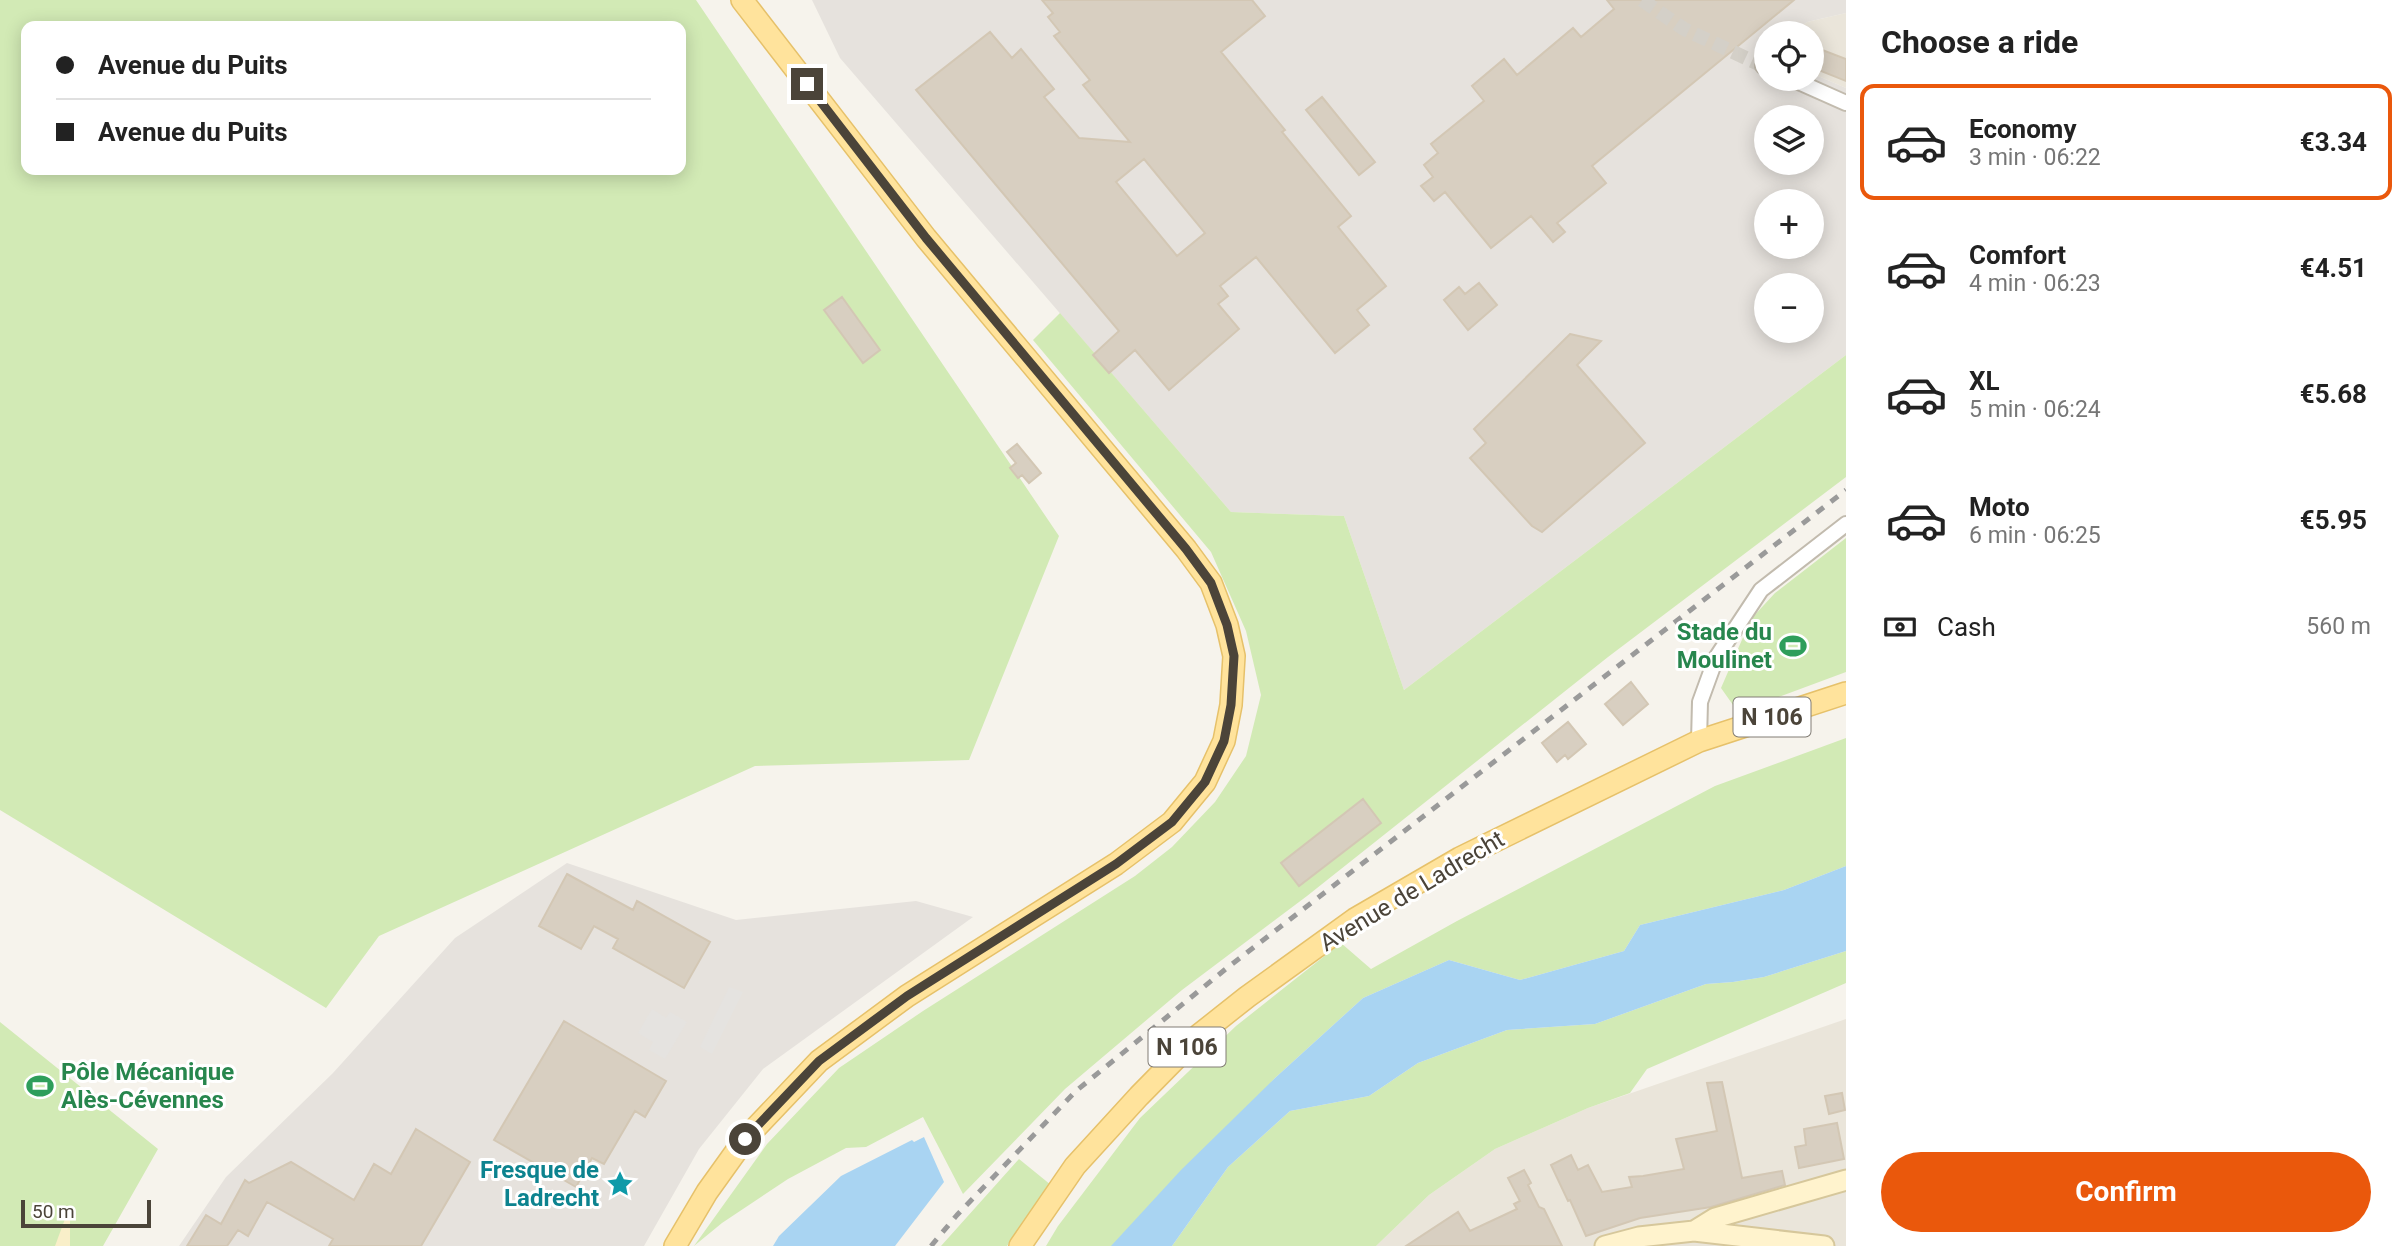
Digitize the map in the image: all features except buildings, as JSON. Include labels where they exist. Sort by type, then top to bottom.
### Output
[{"type":"main road","points":[[675,1246],[707,1192],[745,1139],[819,1061],[907,996],[1116,864],[1172,822],[1205,782],[1224,741],[1231,705],[1234,656],[1227,625],[1211,583],[1186,549],[926,238],[742,0]]},
{"type":"main road","name":"N 106","points":[[1699,741],[1846,693]]},
{"type":"main road","name":"Avenue de Ladrecht","points":[[1020,1246],[1075,1166],[1199,1035],[1247,997],[1354,919],[1418,882],[1585,795],[1699,741]]},
{"type":"main road","points":[[1694,1231],[1714,1218],[1846,1180]]},
{"type":"main road","points":[[1605,1246],[1639,1237],[1694,1231],[1824,1246]]},
{"type":"street","points":[[1819,91],[1846,103]]},
{"type":"street","points":[[1699,741],[1700,702],[1716,658],[1761,590],[1846,524]]},
{"type":"shaded area","points":[[812,0],[1846,0],[1846,13],[1811,21],[1754,21],[1754,91],[1824,91],[1824,79],[1846,88],[1846,355],[1404,690],[1344,516],[1231,512],[840,58]]},
{"type":"shaded area","points":[[1846,13],[1846,88],[1824,79],[1824,21],[1811,21]]},
{"type":"shaded area","points":[[567,863],[736,920],[916,901],[973,917],[763,1069],[699,1149],[644,1246],[179,1246],[226,1177],[333,1073],[455,938]]},
{"type":"shaded area","points":[[729,987],[743,992],[712,1054],[700,1047]]},
{"type":"shaded area","points":[[652,1009],[666,1018],[670,1012],[687,1022],[665,1059],[649,1050],[653,1042],[638,1033]]},
{"type":"shaded area","points":[[1846,1019],[1846,1246],[1376,1246],[1429,1195],[1495,1149],[1588,1108]]},
{"type":"green space","points":[[0,0],[696,0],[1059,536],[969,760],[755,766],[379,936],[326,1008],[0,810]]},
{"type":"green space","points":[[1060,313],[1231,512],[1344,516],[1404,690],[1846,355],[1846,477],[1608,657],[1307,896],[1182,990],[1065,1089],[963,1194],[923,1117],[866,1147],[846,1148],[788,1179],[722,1223],[694,1246],[767,1144],[839,1068],[923,1011],[1135,876],[1172,847],[1215,802],[1246,756],[1261,695],[1246,631],[1211,552],[1033,340]]},
{"type":"green space","name":"Stade du Moulinet","points":[[1846,538],[1846,672],[1738,712],[1721,688],[1751,619],[1775,593]]},
{"type":"green space","points":[[1846,738],[1846,866],[1784,890],[1640,925],[1624,951],[1520,980],[1449,960],[1363,998],[1275,1078],[1128,1246],[1046,1246],[1058,1226],[1140,1118],[1236,1026],[1341,943],[1371,969],[1715,786]]},
{"type":"green space","points":[[1846,951],[1846,983],[1647,1069],[1630,1093],[1588,1108],[1495,1149],[1429,1195],[1376,1246],[1172,1246],[1228,1167],[1290,1111],[1369,1096],[1418,1063],[1507,1030],[1595,1024],[1706,984],[1764,977]]},
{"type":"green space","name":"Pôle Mécanique Alès-Cévennes","points":[[0,1022],[158,1149],[103,1246],[0,1246]]},
{"type":"green space","points":[[1019,1159],[1051,1185],[1007,1246],[941,1246]]},
{"type":"sand","points":[[65,1219],[70,1220],[70,1246],[55,1246]]},
{"type":"water","points":[[1846,866],[1846,951],[1764,977],[1706,984],[1595,1024],[1507,1030],[1418,1063],[1369,1096],[1290,1111],[1228,1167],[1172,1246],[1111,1246],[1181,1170],[1275,1078],[1363,998],[1449,960],[1520,980],[1624,951],[1640,925],[1784,890]]},
{"type":"water","points":[[924,1137],[944,1182],[895,1246],[773,1246],[779,1236],[841,1176],[912,1140],[914,1142]]},
{"type":"tunnel","points":[[1642,0],[1684,29],[1754,62]]},
{"type":"railway","points":[[931,1246],[957,1215],[1076,1091],[1227,968],[1846,490]]},
{"type":"place","name":"Stade du Moulinet","points":[[1793,646]]},
{"type":"place","name":"Pôle Mécanique Alès-Cévennes","points":[[40,1086]]},
{"type":"place","name":"Fresque de Ladrecht","points":[[620,1184]]},
{"type":"route","points":[[745,1139],[819,1061],[907,996],[1116,864],[1172,822],[1205,782],[1224,741],[1231,705],[1234,656],[1227,625],[1211,583],[1186,549],[926,238],[807,84]]}]
